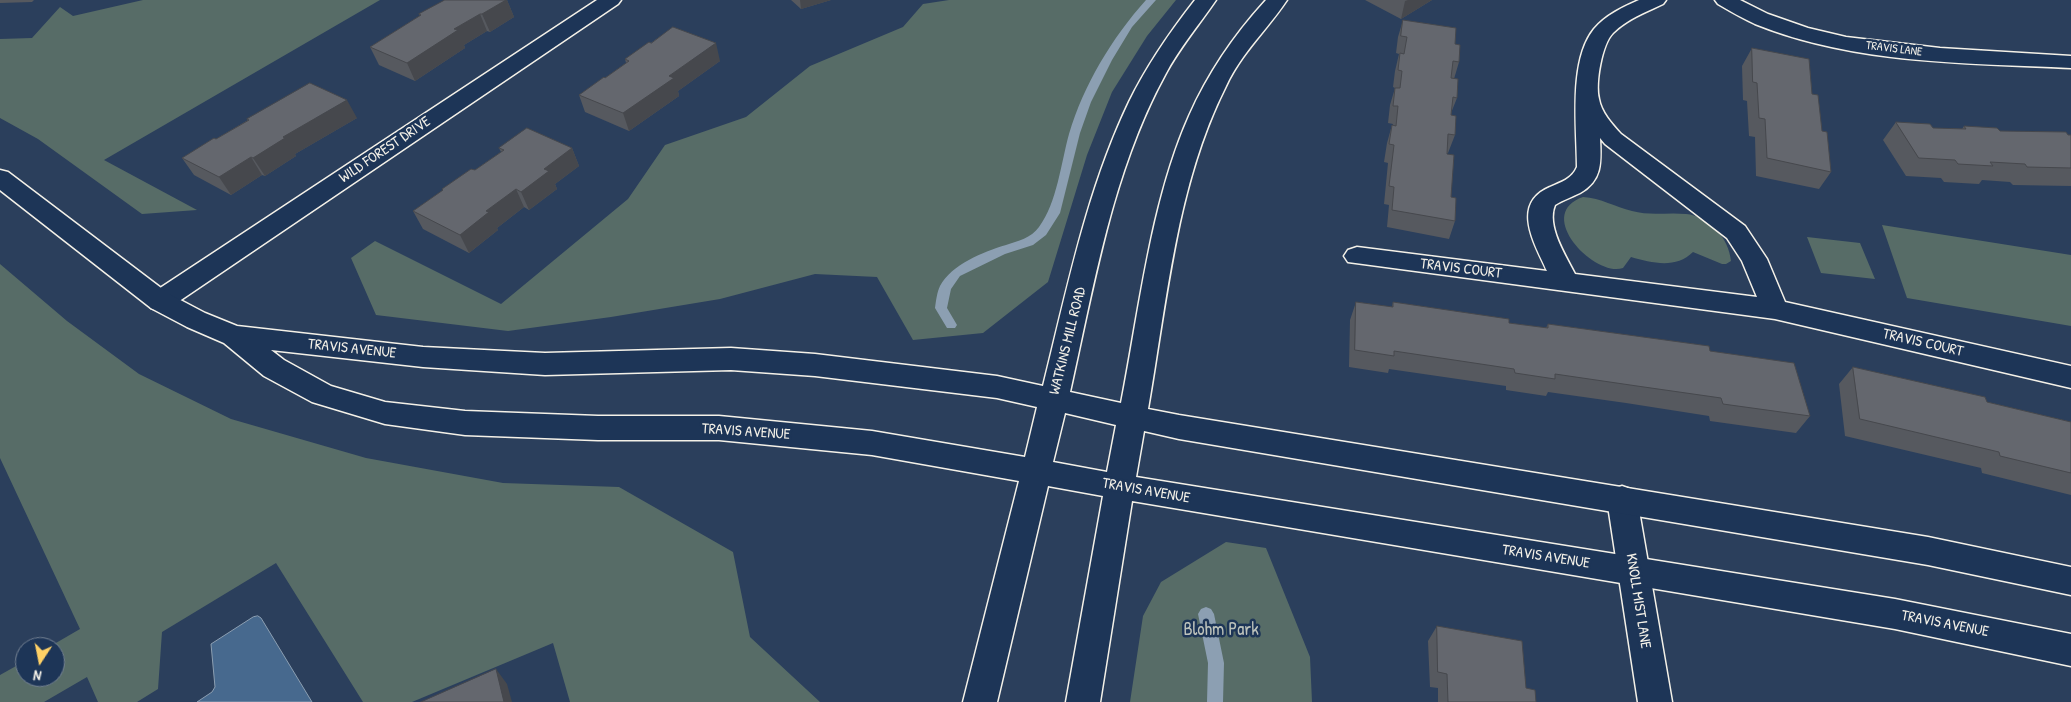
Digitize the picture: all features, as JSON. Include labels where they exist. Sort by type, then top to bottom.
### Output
[{"type":"street","name":"WILD FOREST DRIVE","points":[[160,301],[610,0]]},
{"type":"street","name":"WATKINS MILL ROAD","points":[[980,702],[1099,212],[1116,157],[1136,108],[1158,65],[1183,28],[1206,0]]},
{"type":"street","points":[[1083,702],[1119,486],[1173,202],[1184,162],[1214,86],[1233,54],[1259,20],[1278,0]]},
{"type":"street","points":[[1565,282],[1541,224],[1541,205],[1547,198],[1575,186],[1587,175],[1589,167],[1589,70],[1591,54],[1596,40],[1610,25],[1630,11],[1656,0]]},
{"type":"street","name":"TRAVIS LANE","points":[[1725,0],[1769,22],[1852,44],[1918,52],[2071,62]]},
{"type":"street","points":[[1589,102],[1598,122],[1613,139],[1736,232],[1754,259],[1775,310]]},
{"type":"street","name":"TRAVIS AVENUE","points":[[0,178],[160,301],[196,320],[234,336],[274,368],[322,394],[385,413],[465,423],[598,428],[720,428],[872,443],[1119,486],[1894,614],[2071,650]]},
{"type":"street","name":"TRAVIS COURT","points":[[1357,256],[1775,310],[2071,377]]},
{"type":"street","name":"TRAVIS AVENUE","points":[[234,336],[423,357],[545,364],[731,359],[815,365],[997,387],[1179,427],[1928,551],[2071,581]]},
{"type":"street","name":"KNOLL MIST LANE","points":[[1622,500],[1655,702]]},
{"type":"green space","points":[[143,0],[380,0],[104,160],[197,210],[142,214],[38,139],[0,118],[0,39],[32,38],[60,7],[73,16]]},
{"type":"green space","points":[[949,0],[1176,0],[1147,36],[1112,92],[1087,155],[1048,282],[983,333],[913,340],[877,277],[815,274],[720,299],[611,317],[508,331],[376,315],[351,258],[375,241],[501,304],[628,199],[665,145],[746,117],[810,66],[903,27],[923,4]]},
{"type":"green space","points":[[1583,197],[1639,212],[1686,214],[1702,219],[1710,224],[1722,237],[1731,261],[1722,264],[1693,252],[1679,261],[1671,263],[1655,263],[1631,257],[1623,268],[1611,269],[1598,264],[1574,243],[1566,230],[1564,217],[1569,205]]},
{"type":"green space","points":[[1882,225],[2071,255],[2071,326],[1907,298]]},
{"type":"green space","points":[[1807,237],[1860,243],[1875,279],[1821,273]]},
{"type":"green space","points":[[0,264],[67,321],[139,374],[231,419],[366,458],[503,483],[619,487],[733,552],[750,637],[820,702],[570,702],[553,643],[412,702],[363,702],[276,563],[162,632],[158,689],[137,702],[98,702],[87,677],[44,702],[0,702],[0,675],[15,667],[15,687],[65,687],[65,638],[80,629],[0,458]]},
{"type":"green space","name":"Blohm Park","points":[[1226,542],[1266,548],[1310,657],[1312,702],[1130,702],[1143,616],[1161,582]]},
{"type":"water","points":[[258,616],[312,702],[197,702],[212,692],[215,687],[211,644],[253,617]]},
{"type":"building","points":[[445,0],[506,0],[454,29],[458,30],[407,63],[370,47],[421,15],[419,14]]},
{"type":"building","points":[[1403,20],[1456,28],[1455,44],[1460,45],[1459,62],[1453,61],[1451,78],[1458,79],[1457,98],[1453,97],[1451,115],[1456,116],[1455,135],[1448,134],[1447,154],[1454,155],[1451,197],[1456,198],[1455,221],[1392,210],[1394,187],[1389,186],[1394,145],[1389,144],[1392,125],[1396,126],[1398,106],[1393,106],[1395,88],[1400,88],[1402,71],[1398,70],[1400,53],[1404,54],[1407,37],[1401,36]]},
{"type":"building","points":[[673,27],[716,43],[669,76],[674,78],[623,113],[579,95],[629,61],[625,59]]},
{"type":"building","points":[[1752,48],[1809,59],[1812,94],[1818,95],[1822,131],[1827,132],[1831,172],[1767,158],[1765,119],[1759,118],[1757,83],[1753,82]]},
{"type":"building","points":[[310,83],[347,100],[219,177],[182,158],[214,138],[216,139],[249,120],[247,119]]},
{"type":"building","points":[[1896,122],[1930,124],[1933,128],[1966,129],[1964,126],[1997,128],[2000,131],[2066,132],[2068,135],[2071,135],[2071,168],[2027,167],[2025,164],[1990,162],[1993,166],[1958,164],[1955,160],[1919,158]]},
{"type":"building","points":[[527,128],[572,148],[544,169],[549,171],[521,192],[516,189],[486,211],[489,212],[460,235],[413,211],[471,169],[475,170],[504,150],[499,148]]},
{"type":"building","points":[[1356,302],[1393,307],[1393,302],[1509,319],[1509,323],[1548,328],[1548,324],[1709,346],[1710,351],[1794,363],[1810,416],[1723,404],[1721,398],[1555,374],[1555,379],[1515,373],[1514,369],[1394,351],[1394,356],[1355,350]]},
{"type":"building","points":[[1853,367],[1985,397],[1987,402],[2071,422],[2071,473],[2000,456],[1999,452],[1860,419]]},
{"type":"building","points":[[1437,626],[1522,641],[1526,688],[1535,690],[1536,702],[1448,702],[1447,674],[1438,672]]},
{"type":"building","points":[[496,669],[504,702],[421,702]]},
{"type":"waterway","points":[[951,325],[941,308],[945,288],[956,273],[1001,251],[1029,242],[1042,232],[1054,213],[1075,133],[1086,102],[1107,60],[1128,26],[1151,0]]},
{"type":"waterway","points":[[1206,614],[1216,663],[1215,702]]}]
